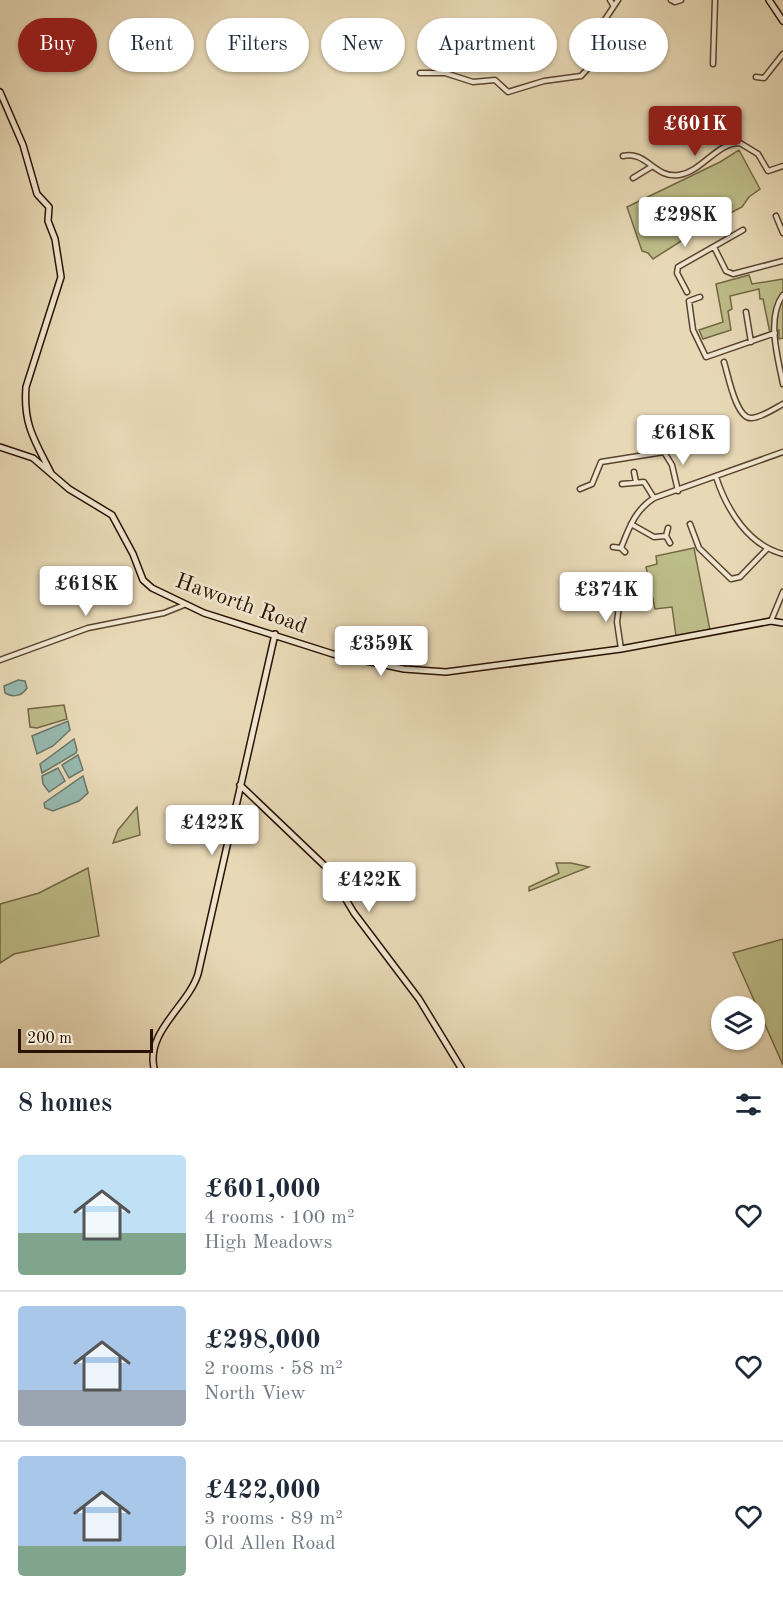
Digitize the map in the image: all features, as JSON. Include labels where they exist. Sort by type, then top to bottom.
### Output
[{"type":"street","points":[[610,0],[613,5]]},
{"type":"street","points":[[420,74],[445,73],[473,82],[495,80],[508,92],[544,81],[581,76],[594,62],[596,33],[618,0]]},
{"type":"street","points":[[671,0],[675,2],[681,0]]},
{"type":"street","points":[[713,64],[715,0]]},
{"type":"street","points":[[769,0],[783,21]]},
{"type":"street","points":[[756,77],[764,78],[783,54]]},
{"type":"street","points":[[0,92],[24,146],[37,194],[49,207],[48,220],[61,265],[60,284],[26,387],[25,405],[28,429],[54,477]]},
{"type":"street","points":[[623,156],[636,155],[651,167],[668,175],[688,173],[726,146],[745,143],[759,153],[768,171],[783,166]]},
{"type":"street","points":[[759,153],[763,150]]},
{"type":"street","points":[[633,178],[651,167]]},
{"type":"street","points":[[776,216],[783,233]]},
{"type":"street","points":[[687,292],[677,273],[678,267],[743,230]]},
{"type":"street","points":[[714,247],[726,271],[733,274],[783,261]]},
{"type":"street","points":[[783,295],[779,300],[775,333],[783,384]]},
{"type":"street","points":[[700,297],[689,301],[693,330],[706,357],[775,333]]},
{"type":"street","points":[[746,312],[751,342]]},
{"type":"street","points":[[778,357],[783,356]]},
{"type":"street","points":[[724,362],[737,405],[744,416],[750,418],[783,405]]},
{"type":"street","name":"Haworth Road","points":[[0,447],[33,458],[54,477],[112,515],[133,554],[143,580],[152,588],[184,605],[333,654],[421,672],[502,666],[621,649],[771,621],[783,623]]},
{"type":"street","points":[[580,489],[592,484],[601,462],[664,452],[672,465],[678,491]]},
{"type":"street","points":[[621,548],[642,506],[654,498],[783,452]]},
{"type":"street","points":[[634,472],[636,482]]},
{"type":"street","points":[[716,477],[724,500],[734,517],[766,550],[783,554]]},
{"type":"street","points":[[622,484],[646,483],[654,498]]},
{"type":"street","points":[[631,524],[654,537],[666,536]]},
{"type":"street","points":[[690,524],[699,548],[731,579],[740,577],[766,550]]},
{"type":"street","points":[[668,528],[666,536],[670,543]]},
{"type":"street","points":[[613,547],[621,548],[625,552]]},
{"type":"street","points":[[771,621],[783,592]]},
{"type":"street","points":[[620,597],[617,622],[621,649]]},
{"type":"street","points":[[0,660],[88,628],[164,613],[184,605]]},
{"type":"street","points":[[154,1068],[153,1057],[159,1037],[195,981],[274,634]]},
{"type":"street","points":[[240,785],[327,868],[354,913],[419,999],[460,1068]]},
{"type":"green space","points":[[739,150],[760,189],[749,197],[742,207],[700,229],[653,259],[648,253],[642,251],[627,207],[720,162]]},
{"type":"green space","points":[[749,275],[752,284],[783,279],[783,338],[779,339],[779,330],[770,333],[759,289],[730,296],[732,309],[728,311],[731,330],[703,339],[699,330],[723,322],[716,284]]},
{"type":"green space","points":[[694,548],[710,630],[676,636],[672,607],[655,609],[646,567],[657,564],[656,556]]},
{"type":"green space","points":[[64,705],[67,719],[37,728],[30,727],[28,709]]},
{"type":"green space","points":[[137,807],[140,835],[113,843],[118,830]]},
{"type":"green space","points":[[556,863],[571,863],[589,867],[529,891],[529,887],[559,873]]},
{"type":"green space","points":[[88,868],[99,936],[14,954],[0,963],[0,904],[39,893]]},
{"type":"green space","points":[[783,939],[783,1065],[765,1025],[765,996],[752,996],[733,953]]},
{"type":"water","points":[[18,680],[25,681],[27,688],[25,691],[14,696],[5,693],[4,686]]},
{"type":"water","points":[[68,721],[70,730],[53,746],[37,754],[32,736]]},
{"type":"water","points":[[74,739],[76,753],[42,773],[40,764]]},
{"type":"water","points":[[78,755],[83,770],[69,778],[62,765]]},
{"type":"water","points":[[58,768],[65,781],[49,792],[43,784],[42,776]]},
{"type":"water","points":[[83,776],[88,793],[79,801],[53,811],[45,808],[44,803]]}]
